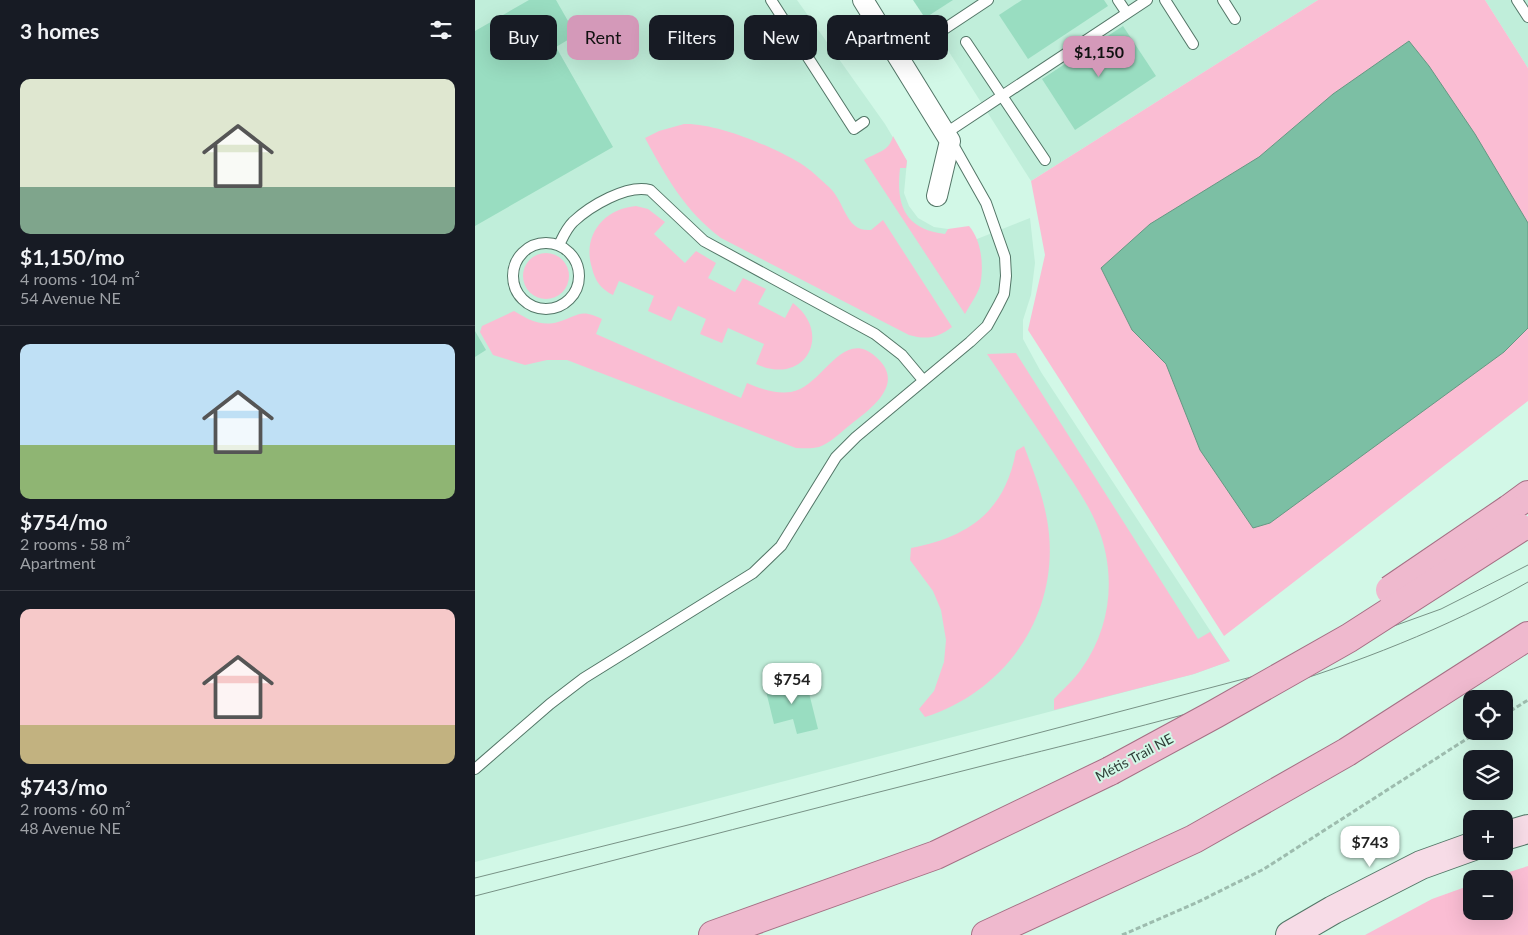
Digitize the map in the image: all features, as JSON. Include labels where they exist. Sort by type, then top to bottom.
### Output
[{"type":"main road","name":"Métis Trail NE","points":[[713,935],[936,855],[1110,771],[1349,638],[1521,514]]},
{"type":"main road","points":[[986,935],[1194,839],[1347,752],[1528,636]]},
{"type":"street","points":[[863,0],[872,15]]},
{"type":"street","points":[[900,60],[948,137],[937,196]]},
{"type":"street","points":[[1513,833],[1528,829]]},
{"type":"street","points":[[1290,935],[1333,910],[1421,865],[1463,850]]},
{"type":"lane","points":[[771,0],[854,129],[864,122]]},
{"type":"lane","points":[[948,26],[987,0]]},
{"type":"lane","points":[[1118,0],[1126,12]]},
{"type":"lane","points":[[475,769],[550,704],[584,678],[753,573],[767,560],[793,528],[836,457],[987,326],[1003,294],[1006,276],[1005,257],[986,203],[948,137],[1003,95],[1126,12],[1147,0]]},
{"type":"lane","points":[[1165,0],[1193,44]]},
{"type":"lane","points":[[1223,0],[1235,19]]},
{"type":"lane","points":[[1517,0],[1528,17]]},
{"type":"lane","points":[[966,42],[1045,160]]},
{"type":"lane","points":[[559,246],[573,222],[620,192],[639,188],[650,190],[698,236],[723,253],[875,334],[902,355],[923,380]]},
{"type":"lane","points":[[537,244],[559,246],[575,260],[579,270],[576,290],[570,300],[550,309],[539,309],[521,298],[513,277],[519,256],[537,244]]},
{"type":"path","points":[[1513,709],[1528,700]]},
{"type":"path","points":[[1121,935],[1196,903],[1263,869],[1465,740]]},
{"type":"shaded area","points":[[475,0],[797,0],[808,15],[744,15],[744,60],[817,60],[817,28],[827,42],[827,60],[840,60],[885,124],[907,161],[904,193],[909,206],[918,218],[934,227],[948,229],[977,239],[1030,218],[1035,263],[1031,295],[1023,320],[1023,339],[1041,372],[1230,661],[1194,674],[475,862]]},
{"type":"shaded area","points":[[916,0],[1318,0],[1031,181],[948,50],[948,15],[926,15]]},
{"type":"shaded area","points":[[1318,0],[1485,0],[1528,68],[1528,401],[1224,636],[1028,330],[1045,255],[1031,181]]},
{"type":"shaded area","points":[[1485,0],[1528,0],[1528,68]]},
{"type":"shaded area","points":[[1409,41],[1429,66],[1475,134],[1528,223],[1528,328],[1504,352],[1270,523],[1253,528],[1200,450],[1166,364],[1132,330],[1101,268],[1150,224],[1259,157],[1333,94]]},
{"type":"shaded area","points":[[684,124],[728,131],[800,163],[829,187],[851,221],[862,229],[871,230],[883,220],[952,327],[942,334],[932,337],[909,335],[721,238],[686,205],[645,138],[659,131]]},
{"type":"shaded area","points":[[893,136],[907,161],[906,168],[900,168],[900,193],[902,204],[912,221],[920,227],[945,234],[948,229],[969,226],[977,239],[982,263],[980,286],[965,314],[864,160],[885,149]]},
{"type":"shaded area","points":[[636,206],[648,209],[665,222],[654,234],[685,263],[696,251],[716,263],[708,278],[735,292],[743,278],[766,289],[758,304],[785,318],[793,303],[805,315],[811,328],[812,342],[808,353],[800,363],[789,368],[774,369],[756,364],[764,344],[728,328],[722,343],[700,334],[706,319],[678,306],[671,321],[648,311],[654,296],[619,281],[613,295],[605,290],[599,284],[592,268],[590,245],[593,235],[605,218],[624,208]]},
{"type":"shaded area","points":[[546,253],[559,257],[565,263],[569,276],[565,289],[559,295],[546,299],[533,295],[527,289],[523,276],[527,263],[533,257]]},
{"type":"shaded area","points":[[514,311],[529,319],[546,324],[558,322],[579,314],[588,314],[602,319],[596,334],[741,398],[747,383],[774,392],[791,392],[802,388],[843,353],[853,349],[864,349],[876,357],[885,367],[888,377],[887,386],[875,404],[831,440],[819,447],[796,448],[567,360],[547,360],[525,365],[493,355],[480,332],[482,326]]},
{"type":"shaded area","points":[[1016,353],[1198,639],[1210,632],[1230,661],[1194,674],[1054,710],[1054,699],[1079,672],[1092,652],[1100,634],[1108,598],[1107,560],[1103,541],[1087,505],[987,354]]},
{"type":"shaded area","points":[[1024,446],[1043,500],[1048,523],[1049,565],[1044,595],[1034,622],[1020,648],[1001,670],[979,690],[953,705],[925,717],[919,709],[934,691],[944,662],[946,640],[941,610],[933,591],[910,560],[911,548],[950,537],[966,529],[981,518],[993,506],[1003,490],[1011,472],[1016,451]]},
{"type":"shaded area","points":[[1528,866],[1528,935],[1365,935],[1432,899],[1463,888],[1463,920],[1513,920],[1513,871]]},
{"type":"building","points":[[529,0],[556,0],[567,19],[567,40],[557,46],[557,15],[503,15]]},
{"type":"building","points":[[913,0],[953,0],[930,15],[923,15]]},
{"type":"building","points":[[1022,0],[1104,0],[1108,6],[1028,59],[999,15]]},
{"type":"building","points":[[490,22],[490,60],[557,60],[557,49],[613,147],[475,226],[475,31]]},
{"type":"building","points":[[1123,26],[1156,76],[1075,130],[1042,79]]},
{"type":"building","points":[[475,331],[486,350],[475,357]]},
{"type":"building","points":[[805,677],[818,729],[797,734],[793,719],[774,724],[765,687]]},
{"type":"tram line","points":[[475,878],[692,824],[1255,676],[1441,609],[1528,565]]},
{"type":"tram line","points":[[475,896],[1128,729],[1266,691],[1334,669],[1400,644],[1465,615],[1528,582]]}]
